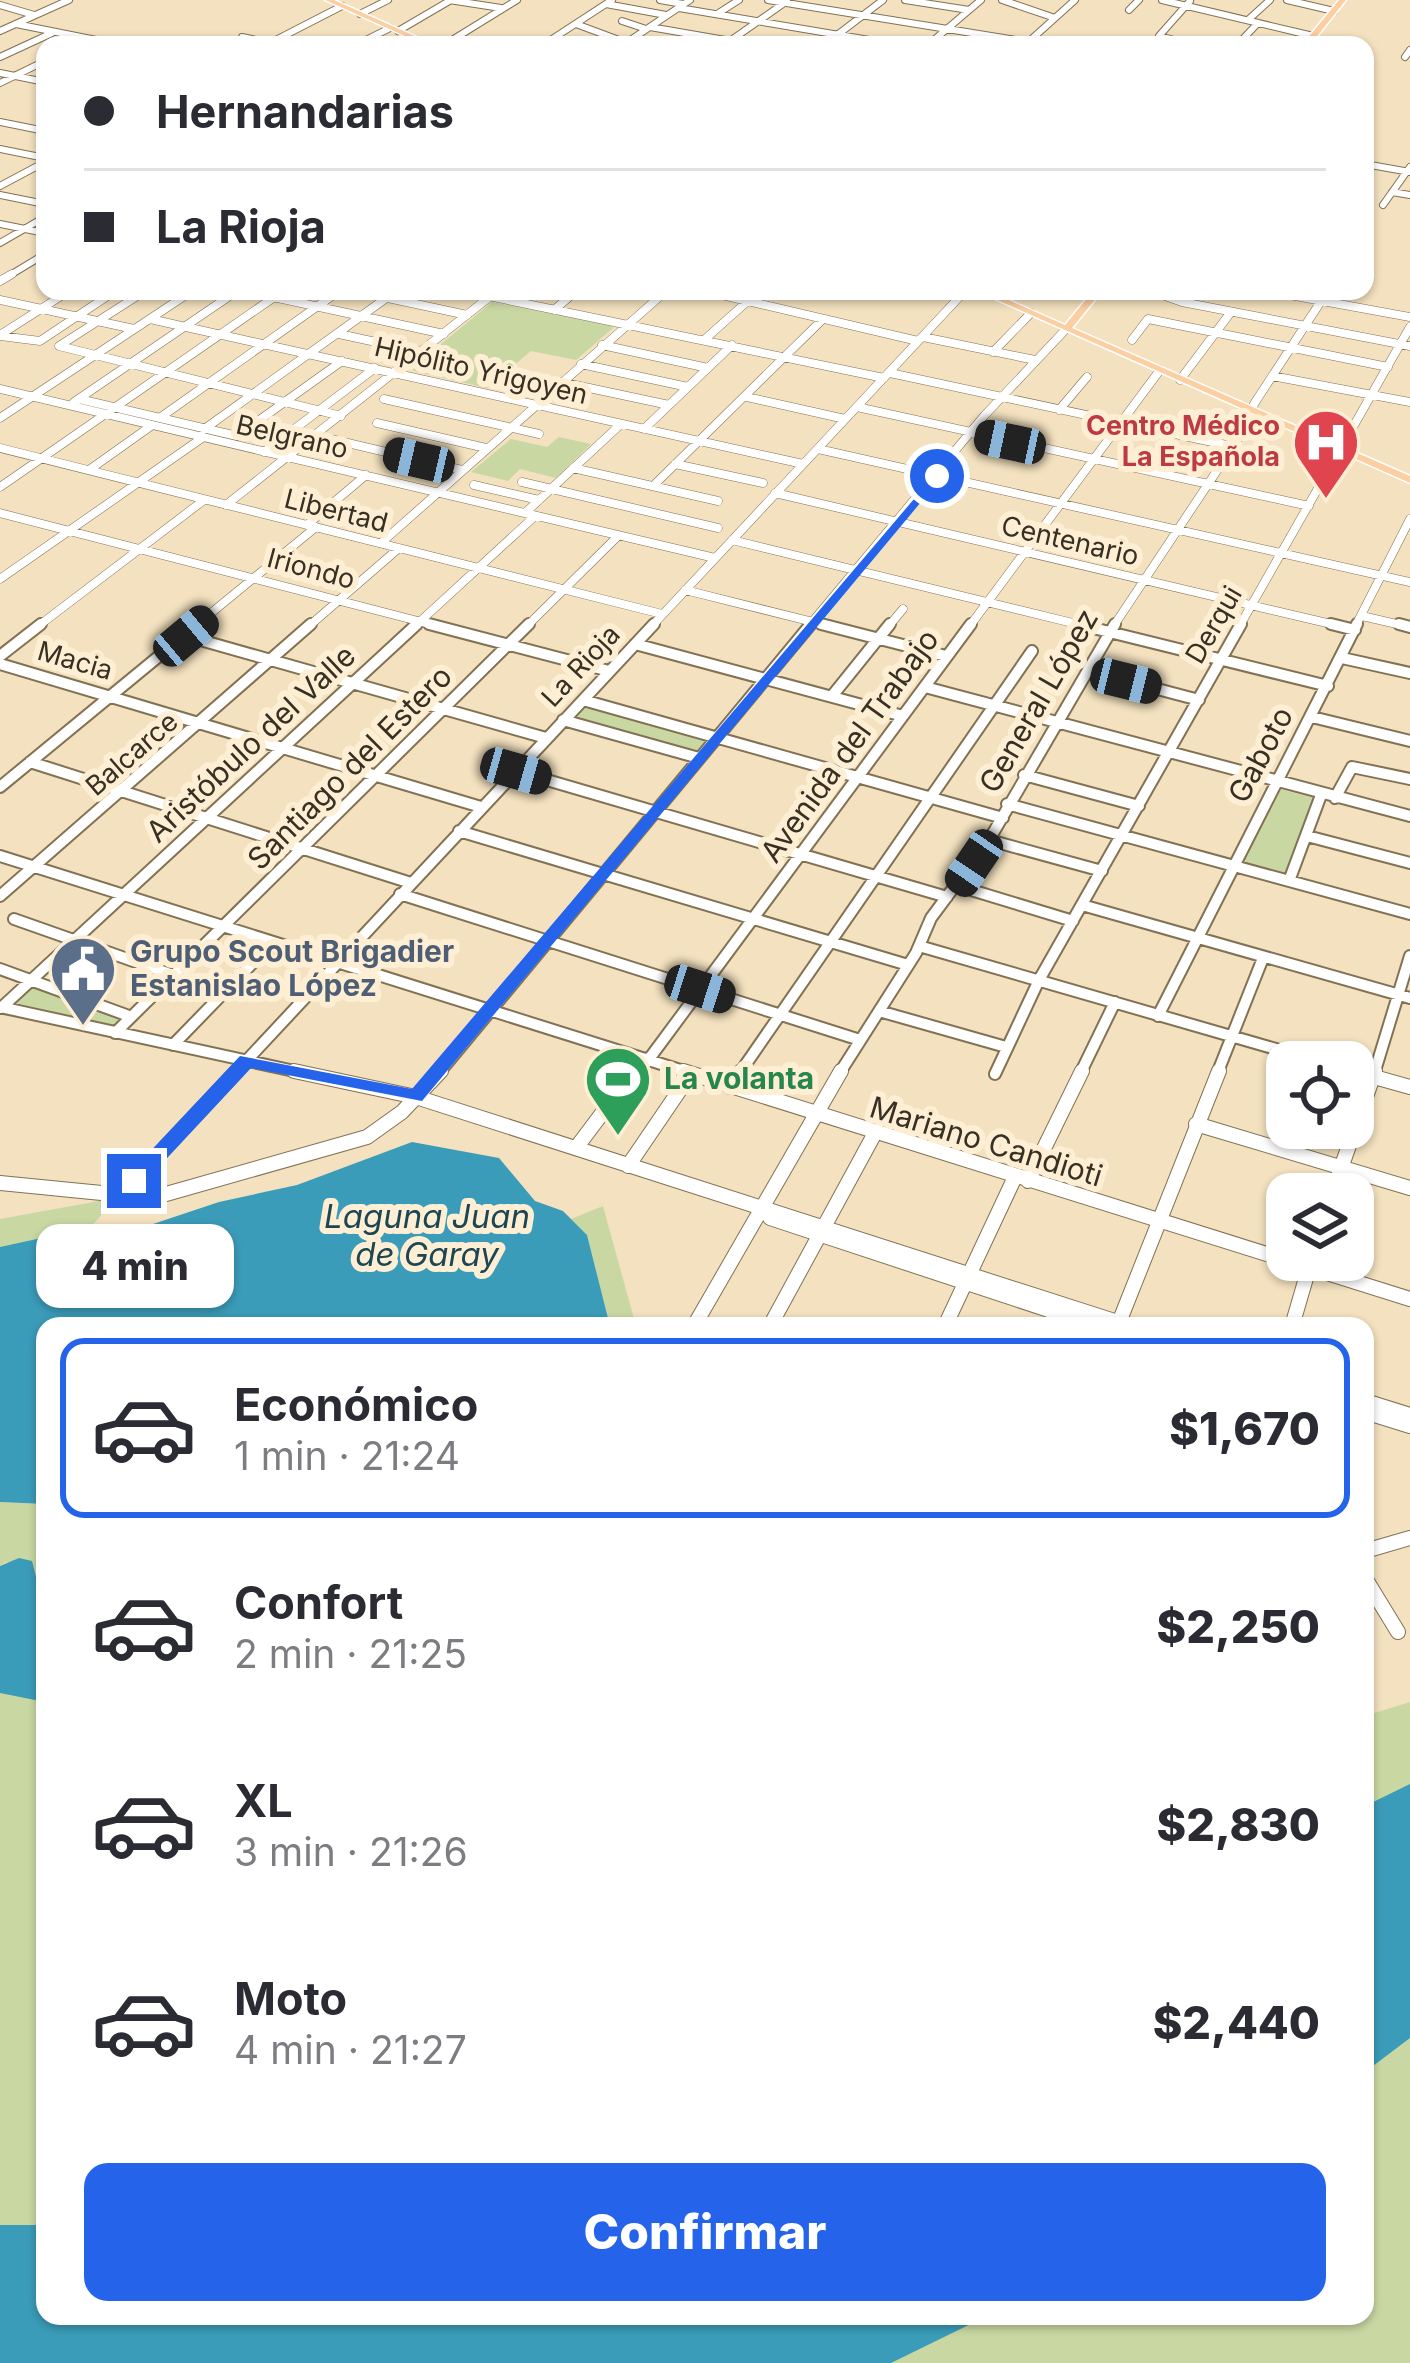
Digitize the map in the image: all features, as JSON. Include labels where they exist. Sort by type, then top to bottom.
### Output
[{"type":"main road","points":[[1313,36],[1343,0]]},
{"type":"main road","points":[[334,2],[410,36]]},
{"type":"main road","points":[[1005,300],[1410,480]]},
{"type":"main road","points":[[1067,328],[1089,300]]},
{"type":"main road","points":[[1067,328],[1090,300]]},
{"type":"main road","points":[[1034,314],[1074,316]]},
{"type":"street","points":[[0,31],[69,0]]},
{"type":"street","points":[[360,14],[388,0]]},
{"type":"street","points":[[377,36],[450,0],[503,9]]},
{"type":"street","points":[[459,36],[517,0]]},
{"type":"street","points":[[660,0],[843,36]]},
{"type":"street","points":[[717,14],[739,0]]},
{"type":"street","points":[[768,0],[985,36]]},
{"type":"street","points":[[837,35],[883,0]]},
{"type":"street","points":[[905,0],[969,10]]},
{"type":"street","points":[[939,36],[981,0]]},
{"type":"street","points":[[1002,0],[1055,18]]},
{"type":"street","points":[[1036,36],[1075,0]]},
{"type":"street","points":[[1129,10],[1139,0]]},
{"type":"street","points":[[1162,0],[1313,36]]},
{"type":"street","points":[[1248,20],[1270,0]]},
{"type":"street","points":[[1287,0],[1334,11]]},
{"type":"street","points":[[737,36],[786,1]]},
{"type":"street","points":[[281,36],[334,2]]},
{"type":"street","points":[[557,36],[609,2],[668,15]]},
{"type":"street","points":[[1159,36],[1189,3]]},
{"type":"street","points":[[637,36],[684,4]]},
{"type":"street","points":[[2,7],[35,15]]},
{"type":"street","points":[[622,21],[690,36]]},
{"type":"street","points":[[1246,36],[1258,23]]},
{"type":"street","points":[[16,24],[74,36]]},
{"type":"street","points":[[576,24],[606,36]]},
{"type":"street","points":[[45,36],[53,32]]},
{"type":"street","points":[[0,57],[36,40]]},
{"type":"street","points":[[0,82],[36,65]]},
{"type":"street","points":[[0,73],[36,82]]},
{"type":"street","points":[[0,122],[36,128]]},
{"type":"street","points":[[0,149],[36,158]]},
{"type":"street","points":[[1374,165],[1409,170],[1384,206]]},
{"type":"street","points":[[0,190],[36,166]]},
{"type":"street","points":[[0,190],[36,202]]},
{"type":"street","points":[[1392,192],[1410,195]]},
{"type":"street","points":[[0,243],[36,222]]},
{"type":"street","points":[[0,224],[36,231]]},
{"type":"street","points":[[0,281],[36,259]]},
{"type":"street","points":[[0,300],[134,329]]},
{"type":"street","points":[[0,335],[55,300]]},
{"type":"street","points":[[43,339],[102,300]]},
{"type":"street","points":[[131,300],[59,346],[341,416]]},
{"type":"street","points":[[0,418],[178,300]]},
{"type":"street","points":[[74,402],[227,300]]},
{"type":"street","points":[[0,487],[269,300]]},
{"type":"street","points":[[296,300],[444,334]]},
{"type":"street","points":[[161,417],[327,300]]},
{"type":"street","points":[[0,579],[139,483],[253,392],[385,300]]},
{"type":"street","points":[[397,300],[467,315]]},
{"type":"street","points":[[226,506],[486,300]]},
{"type":"street","points":[[516,300],[1231,446]]},
{"type":"street","points":[[554,310],[566,300]]},
{"type":"street","points":[[382,543],[655,300]]},
{"type":"street","points":[[704,340],[749,300],[821,321],[1035,360]]},
{"type":"street","name":"La Rioja","points":[[134,1181],[957,300]]},
{"type":"street","points":[[1180,300],[1405,345]]},
{"type":"street","points":[[1196,305],[1200,300]]},
{"type":"street","name":"General López","points":[[699,1317],[947,896],[1003,818],[1024,775],[1143,580],[1322,300]]},
{"type":"street","points":[[1337,300],[1410,317]]},
{"type":"street","points":[[1180,380],[1231,312]]},
{"type":"street","points":[[993,352],[1034,314]]},
{"type":"street","name":"Hipólito Yrigoyen","points":[[150,319],[803,464]]},
{"type":"street","points":[[1132,340],[1148,319],[1388,367]]},
{"type":"street","points":[[652,486],[821,321]]},
{"type":"street","name":"Derqui","points":[[995,1074],[1040,980],[1393,356],[1405,345],[1410,327]]},
{"type":"street","points":[[0,1183],[116,1198],[168,1195],[367,1137],[416,1097],[1000,397],[1067,328]]},
{"type":"street","points":[[339,334],[422,352]]},
{"type":"street","points":[[0,335],[63,343]]},
{"type":"street","points":[[602,345],[708,368]]},
{"type":"street","points":[[644,429],[732,345]]},
{"type":"street","points":[[1393,356],[1410,359]]},
{"type":"street","points":[[74,402],[161,417],[201,434],[241,435],[342,361]]},
{"type":"street","points":[[581,364],[688,387]]},
{"type":"street","points":[[264,452],[375,368]]},
{"type":"street","name":"Avenida del Trabajo","points":[[576,1148],[753,919],[1160,370]]},
{"type":"street","points":[[1272,376],[1410,402]]},
{"type":"street","points":[[1059,410],[1087,377]]},
{"type":"street","points":[[561,382],[669,405]]},
{"type":"street","name":"Belgrano","points":[[0,389],[74,402],[151,426],[201,434],[715,558]]},
{"type":"street","points":[[747,397],[845,419]]},
{"type":"street","points":[[384,399],[539,434]]},
{"type":"street","points":[[856,407],[1309,506]]},
{"type":"street","points":[[376,423],[486,448]]},
{"type":"street","name":"Aristóbulo del Valle","points":[[0,1008],[478,568],[539,500],[621,424]]},
{"type":"street","points":[[89,470],[151,426]]},
{"type":"street","points":[[335,440],[462,470]]},
{"type":"street","name":"Libertad","points":[[0,448],[662,614]]},
{"type":"street","points":[[818,448],[1410,582]]},
{"type":"street","points":[[675,464],[763,483]]},
{"type":"street","points":[[573,468],[718,501]]},
{"type":"street","points":[[0,787],[254,579],[366,475]]},
{"type":"street","points":[[522,482],[718,528]]},
{"type":"street","points":[[474,485],[539,500]]},
{"type":"street","name":"Centenario","points":[[775,493],[1355,630]]},
{"type":"street","points":[[0,660],[204,500]]},
{"type":"street","name":"Iriondo","points":[[0,513],[609,671]]},
{"type":"street","name":"Gaboto","points":[[1158,1016],[1410,519]]},
{"type":"street","name":"Santiago del Estero","points":[[115,1033],[618,536]]},
{"type":"street","points":[[732,539],[1328,686]]},
{"type":"street","name":"Balcarce","points":[[0,896],[399,548]]},
{"type":"street","points":[[686,590],[946,656]]},
{"type":"street","points":[[832,696],[903,609]]},
{"type":"street","points":[[1362,616],[1410,627]]},
{"type":"street","points":[[186,636],[546,738]]},
{"type":"street","points":[[634,644],[903,716]]},
{"type":"street","points":[[730,1087],[1032,651]]},
{"type":"street","points":[[1342,658],[1410,673]]},
{"type":"street","name":"Macia","points":[[0,660],[481,807]]},
{"type":"street","points":[[1089,671],[1199,700]]},
{"type":"street","points":[[925,687],[1410,816]]},
{"type":"street","points":[[583,700],[1003,818]]},
{"type":"street","points":[[1312,717],[1410,741]]},
{"type":"street","points":[[563,720],[699,758]]},
{"type":"street","points":[[30,762],[411,883]]},
{"type":"street","points":[[1335,798],[1356,766],[1410,778]]},
{"type":"street","points":[[516,771],[947,896]]},
{"type":"street","points":[[1024,775],[1138,806]]},
{"type":"street","points":[[1289,881],[1322,795]]},
{"type":"street","points":[[1007,804],[1410,914]]},
{"type":"street","points":[[459,831],[908,965]]},
{"type":"street","points":[[1307,836],[1410,863]]},
{"type":"street","points":[[989,840],[1102,872]]},
{"type":"street","name":"Mariano Candioti","points":[[0,856],[815,1115],[1266,1251]]},
{"type":"street","points":[[958,886],[1073,921]]},
{"type":"street","points":[[400,894],[860,1040]]},
{"type":"street","points":[[1082,905],[1405,997]]},
{"type":"street","points":[[14,920],[170,974]]},
{"type":"street","points":[[173,1045],[272,943]]},
{"type":"street","points":[[919,946],[1266,1046]]},
{"type":"street","points":[[1374,1072],[1405,997],[1410,956]]},
{"type":"street","points":[[1125,1317],[1157,1220],[1263,958]]},
{"type":"street","points":[[0,969],[129,1016]]},
{"type":"street","points":[[950,1317],[1115,1002]]},
{"type":"street","points":[[0,1008],[416,1097],[749,1205],[820,1233],[1095,1317]]},
{"type":"street","points":[[879,1011],[1006,1047]]},
{"type":"street","points":[[628,1166],[690,1075]]},
{"type":"street","points":[[1374,1078],[1410,1087]]},
{"type":"street","points":[[1196,1124],[1410,1188]]},
{"type":"street","points":[[775,1317],[875,1133]]},
{"type":"street","points":[[1338,1173],[1346,1149]]},
{"type":"street","points":[[968,1280],[1072,1317]]},
{"type":"street","points":[[1295,1317],[1305,1281]]},
{"type":"street","name":"Mariano Candioti","points":[[1361,1281],[1410,1298]]},
{"type":"street","points":[[1374,1404],[1410,1415]]},
{"type":"street","points":[[1374,1415],[1410,1426]]},
{"type":"street","points":[[1374,1548],[1410,1538]]},
{"type":"street","points":[[1374,1593],[1398,1632]]},
{"type":"green space","points":[[492,302],[613,328],[576,360],[531,351],[487,388],[414,371]]},
{"type":"green space","points":[[559,437],[591,444],[556,478],[520,469],[508,481],[471,472],[511,439],[547,447]]},
{"type":"green space","points":[[586,705],[709,739],[697,754],[573,718]]},
{"type":"green space","points":[[1279,789],[1315,798],[1285,876],[1240,864]]},
{"type":"green space","points":[[31,987],[119,1020],[110,1026],[13,1005],[11,1001]]},
{"type":"green space","points":[[116,1198],[91,1227],[0,1247],[0,1219]]},
{"type":"green space","points":[[603,1206],[634,1317],[608,1317],[587,1235],[571,1219]]},
{"type":"green space","points":[[0,1502],[36,1504],[36,1591],[35,1572],[6,1562],[0,1566]]},
{"type":"green space","points":[[0,1684],[36,1697],[36,2227],[0,2227]]},
{"type":"green space","points":[[1410,1702],[1410,2363],[265,2363],[339,2325],[1374,2325],[1374,1713]]},
{"type":"water","name":"Laguna Juan de Garay","points":[[412,1142],[499,1158],[535,1201],[563,1211],[587,1235],[608,1317],[36,1317],[36,1504],[0,1502],[0,1247],[91,1227],[147,1226],[219,1202],[297,1185]]},
{"type":"water","points":[[19,1558],[32,1561],[36,1700],[0,1693],[0,1566]]},
{"type":"water","points":[[1410,1784],[1410,2038],[1374,2065],[1374,1802]]},
{"type":"water","points":[[0,2225],[36,2225],[36,2325],[969,2325],[891,2363],[0,2363]]},
{"type":"place","name":"Centro Médico La Española","points":[[1326,501]]},
{"type":"place","name":"Grupo Scout Brigadier Estanislao López","points":[[83,1028]]},
{"type":"place","name":"La volanta","points":[[618,1138]]},
{"type":"route","points":[[134,1181],[247,1060],[416,1097],[937,476]]}]
